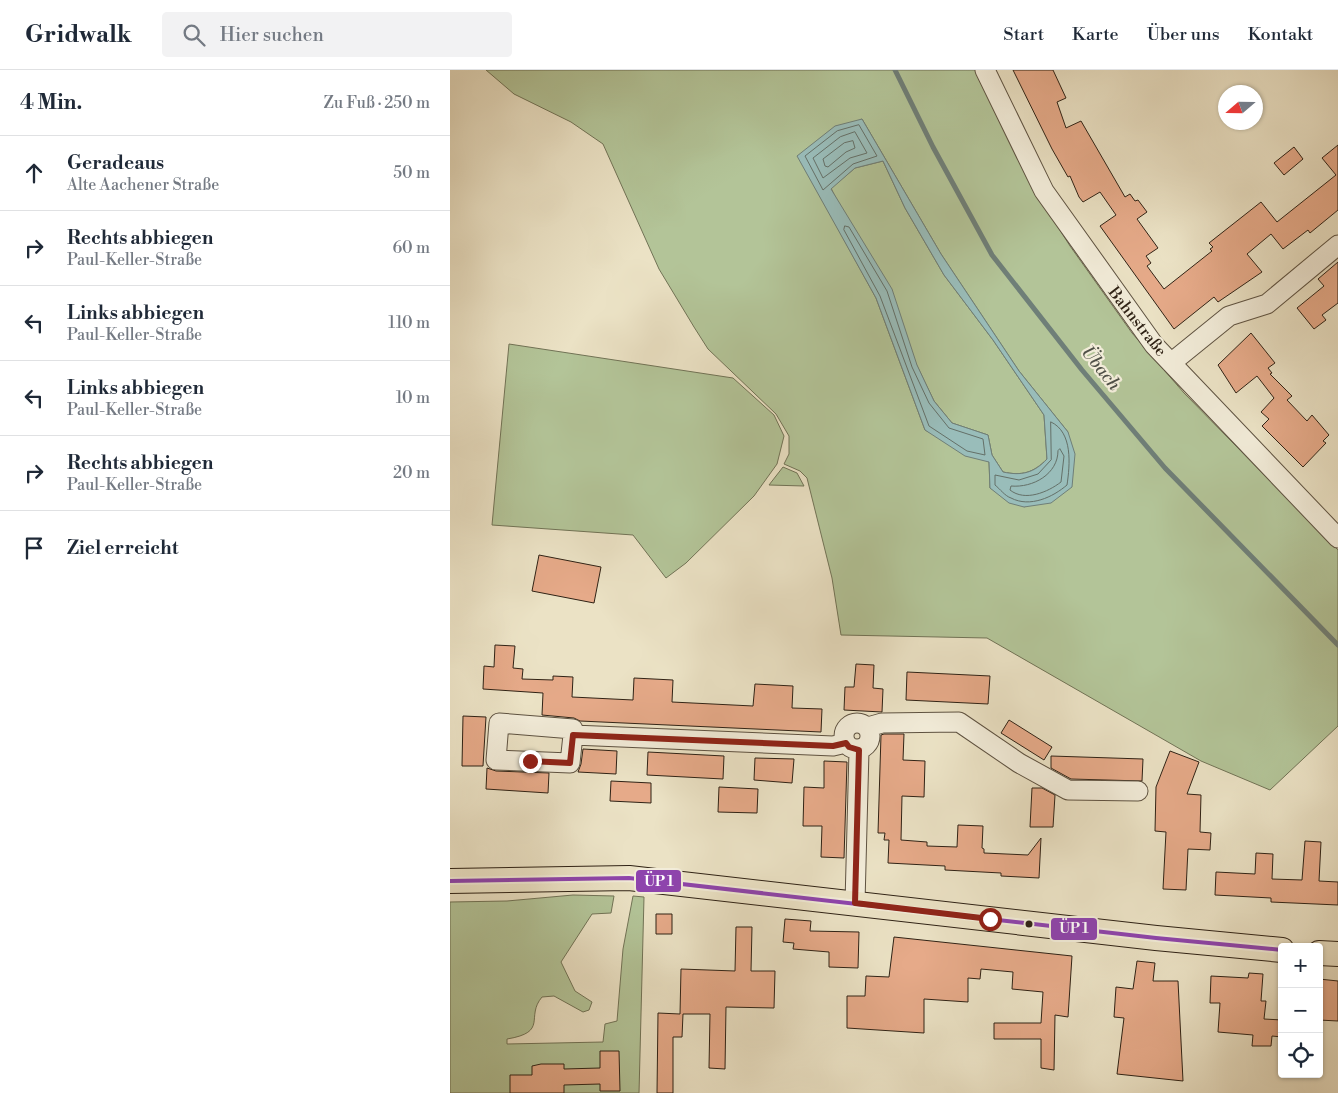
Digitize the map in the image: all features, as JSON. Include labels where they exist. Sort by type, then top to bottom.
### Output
[{"type":"main road","points":[[450,881],[629,878],[1278,950]]},
{"type":"main road","points":[[1323,953],[1338,954]]},
{"type":"street","name":"Bahnstraße","points":[[985,70],[1044,191],[1154,345],[1338,538]]},
{"type":"street","points":[[1171,363],[1229,316],[1267,304],[1338,245]]},
{"type":"street","points":[[573,735],[852,746],[870,741],[871,736],[868,728],[882,723],[959,722],[1019,763],[1068,790],[1138,791]]},
{"type":"street","points":[[852,746],[855,903]]},
{"type":"green space","points":[[486,70],[976,70],[1027,178],[1070,246],[1132,333],[1184,393],[1338,550],[1338,726],[1270,790],[1201,761],[987,638],[841,635],[832,578],[807,478],[800,471],[784,464],[789,454],[789,436],[776,414],[708,349],[659,269],[603,144],[571,122],[514,94]],"holes":[[[862,119],[941,254],[1019,371],[1068,432],[1025,507],[990,488],[989,461],[925,430],[876,298],[798,156]]]},
{"type":"green space","points":[[883,161],[905,208],[944,275],[993,340],[1044,415],[1047,459],[1032,470],[1016,474],[1003,472],[992,455],[988,435],[952,423],[934,401],[831,188],[855,168]]},
{"type":"green space","points":[[509,344],[733,378],[774,415],[784,436],[777,464],[754,496],[686,563],[666,578],[633,535],[492,525]]},
{"type":"green space","points":[[783,467],[797,473],[804,486],[769,485]]},
{"type":"green space","points":[[573,895],[614,896],[611,913],[592,914],[561,962],[575,991],[592,1002],[589,1010],[583,1012],[554,996],[542,997],[537,1004],[532,1028],[520,1036],[507,1039],[507,1044],[603,1042],[605,1024],[617,1021],[623,949],[633,896],[644,897],[639,1093],[450,1093],[450,902],[507,901]]},
{"type":"water","points":[[862,119],[941,254],[1019,371],[1068,432],[1075,454],[1072,487],[1051,503],[1024,507],[1009,503],[990,488],[989,462],[965,456],[925,430],[876,298],[797,156],[835,126]],"holes":[[[883,161],[905,208],[944,275],[993,340],[1044,415],[1047,459],[1032,470],[1016,474],[1003,472],[992,455],[988,435],[952,423],[934,401],[917,365],[892,289],[831,189],[855,168]]]},
{"type":"building","points":[[1013,70],[1053,70],[1066,98],[1057,102],[1066,128],[1081,121],[1125,197],[1130,194],[1135,201],[1138,200],[1147,212],[1137,219],[1158,248],[1146,256],[1151,263],[1147,266],[1164,289],[1212,251],[1210,249],[1213,247],[1209,243],[1261,202],[1277,222],[1336,175],[1322,158],[1338,145],[1338,210],[1310,233],[1308,230],[1283,249],[1271,234],[1247,254],[1262,272],[1218,302],[1214,297],[1174,329],[1100,226],[1116,215],[1100,192],[1083,202],[1079,197],[1070,176],[1068,177],[1052,149]]},
{"type":"building","points":[[1294,147],[1303,159],[1284,175],[1274,163]]},
{"type":"building","points":[[1338,262],[1338,303],[1322,315],[1326,320],[1314,329],[1297,308],[1324,286],[1318,279]]},
{"type":"building","points":[[1251,333],[1275,363],[1268,368],[1272,373],[1270,374],[1292,396],[1287,400],[1307,421],[1312,415],[1329,435],[1323,441],[1326,443],[1303,467],[1262,426],[1269,419],[1261,412],[1274,398],[1257,376],[1236,393],[1218,365]]},
{"type":"building","points":[[539,555],[601,567],[594,603],[532,591]]},
{"type":"building","points":[[495,645],[515,646],[513,668],[523,669],[522,679],[553,680],[553,676],[573,677],[572,697],[633,700],[634,678],[673,680],[672,702],[753,706],[755,684],[793,686],[792,708],[822,709],[821,732],[580,721],[574,718],[542,715],[543,693],[483,689],[484,666],[494,667]]},
{"type":"building","points":[[856,664],[874,665],[873,688],[883,689],[882,712],[844,710],[845,687],[854,687]]},
{"type":"building","points":[[907,672],[990,676],[988,704],[906,700]]},
{"type":"building","points":[[463,716],[486,717],[483,766],[462,766]]},
{"type":"building","points":[[1009,720],[1052,747],[1044,760],[1001,733]]},
{"type":"building","points":[[904,734],[903,760],[925,761],[924,797],[902,796],[901,840],[927,842],[927,846],[957,847],[958,825],[983,826],[982,848],[984,853],[1028,855],[1041,838],[1039,878],[1001,876],[1001,873],[945,870],[945,866],[888,863],[889,840],[884,840],[885,833],[878,833],[881,735]]},
{"type":"building","points":[[583,749],[617,751],[616,774],[578,772]]},
{"type":"building","points":[[1170,751],[1199,762],[1187,794],[1201,795],[1200,832],[1211,833],[1210,850],[1188,849],[1186,890],[1163,889],[1166,832],[1155,831],[1156,787]]},
{"type":"building","points":[[648,752],[724,756],[723,779],[647,775]]},
{"type":"building","points":[[1051,756],[1143,759],[1142,781],[1071,779],[1051,768]]},
{"type":"building","points":[[755,758],[794,759],[792,783],[754,780]]},
{"type":"building","points":[[824,761],[847,762],[844,858],[821,857],[822,826],[803,826],[804,787],[824,788]]},
{"type":"building","points":[[487,768],[496,771],[549,773],[548,793],[486,789]]},
{"type":"building","points":[[611,781],[651,783],[651,803],[610,801]]},
{"type":"building","points":[[719,787],[758,789],[757,813],[718,812]]},
{"type":"building","points":[[1032,788],[1042,788],[1055,795],[1053,827],[1030,827]]},
{"type":"building","points":[[1305,841],[1321,842],[1319,881],[1338,882],[1338,905],[1271,902],[1271,898],[1215,895],[1216,872],[1255,874],[1256,853],[1273,854],[1272,879],[1302,880]]},
{"type":"building","points":[[656,914],[672,914],[672,934],[656,934]]},
{"type":"building","points":[[785,919],[811,921],[810,931],[859,932],[858,968],[829,967],[829,952],[793,949],[794,943],[783,942]]},
{"type":"building","points":[[736,927],[752,927],[751,971],[775,971],[774,1008],[726,1007],[725,1069],[709,1068],[710,1014],[683,1014],[682,1037],[673,1037],[673,1093],[657,1093],[658,1013],[680,1014],[681,969],[735,971]]},
{"type":"building","points":[[894,937],[1072,956],[1068,1017],[1055,1015],[1054,1070],[1041,1068],[1041,1039],[994,1039],[994,1023],[1041,1023],[1043,992],[1012,989],[1013,972],[981,969],[980,979],[968,978],[968,1002],[924,999],[924,1033],[847,1028],[847,996],[865,996],[866,976],[889,977]]},
{"type":"building","points":[[1137,961],[1155,963],[1153,981],[1178,981],[1183,1081],[1117,1074],[1124,1018],[1114,1017],[1116,987],[1133,989]]},
{"type":"building","points":[[1249,973],[1263,974],[1261,1001],[1266,1001],[1264,1019],[1278,1020],[1278,1037],[1272,1036],[1271,1046],[1252,1046],[1253,1035],[1218,1032],[1220,1003],[1210,1003],[1211,976],[1248,978]]},
{"type":"building","points":[[1323,979],[1338,981],[1338,1021],[1323,1020]]},
{"type":"building","points":[[600,1051],[619,1051],[620,1091],[600,1091],[600,1084],[564,1085],[564,1093],[510,1093],[510,1075],[532,1075],[532,1066],[541,1064],[564,1064],[564,1069],[600,1068]]},
{"type":"waterway","name":"Übach","points":[[895,70],[933,147],[992,255],[1082,370],[1165,468],[1338,645]]},
{"type":"transit line","points":[[450,881],[629,878],[1156,938],[1278,950]]},
{"type":"route","points":[[530,761],[570,763],[573,735],[778,742],[833,746],[846,743],[849,747],[859,750],[855,903],[990,919]]}]
